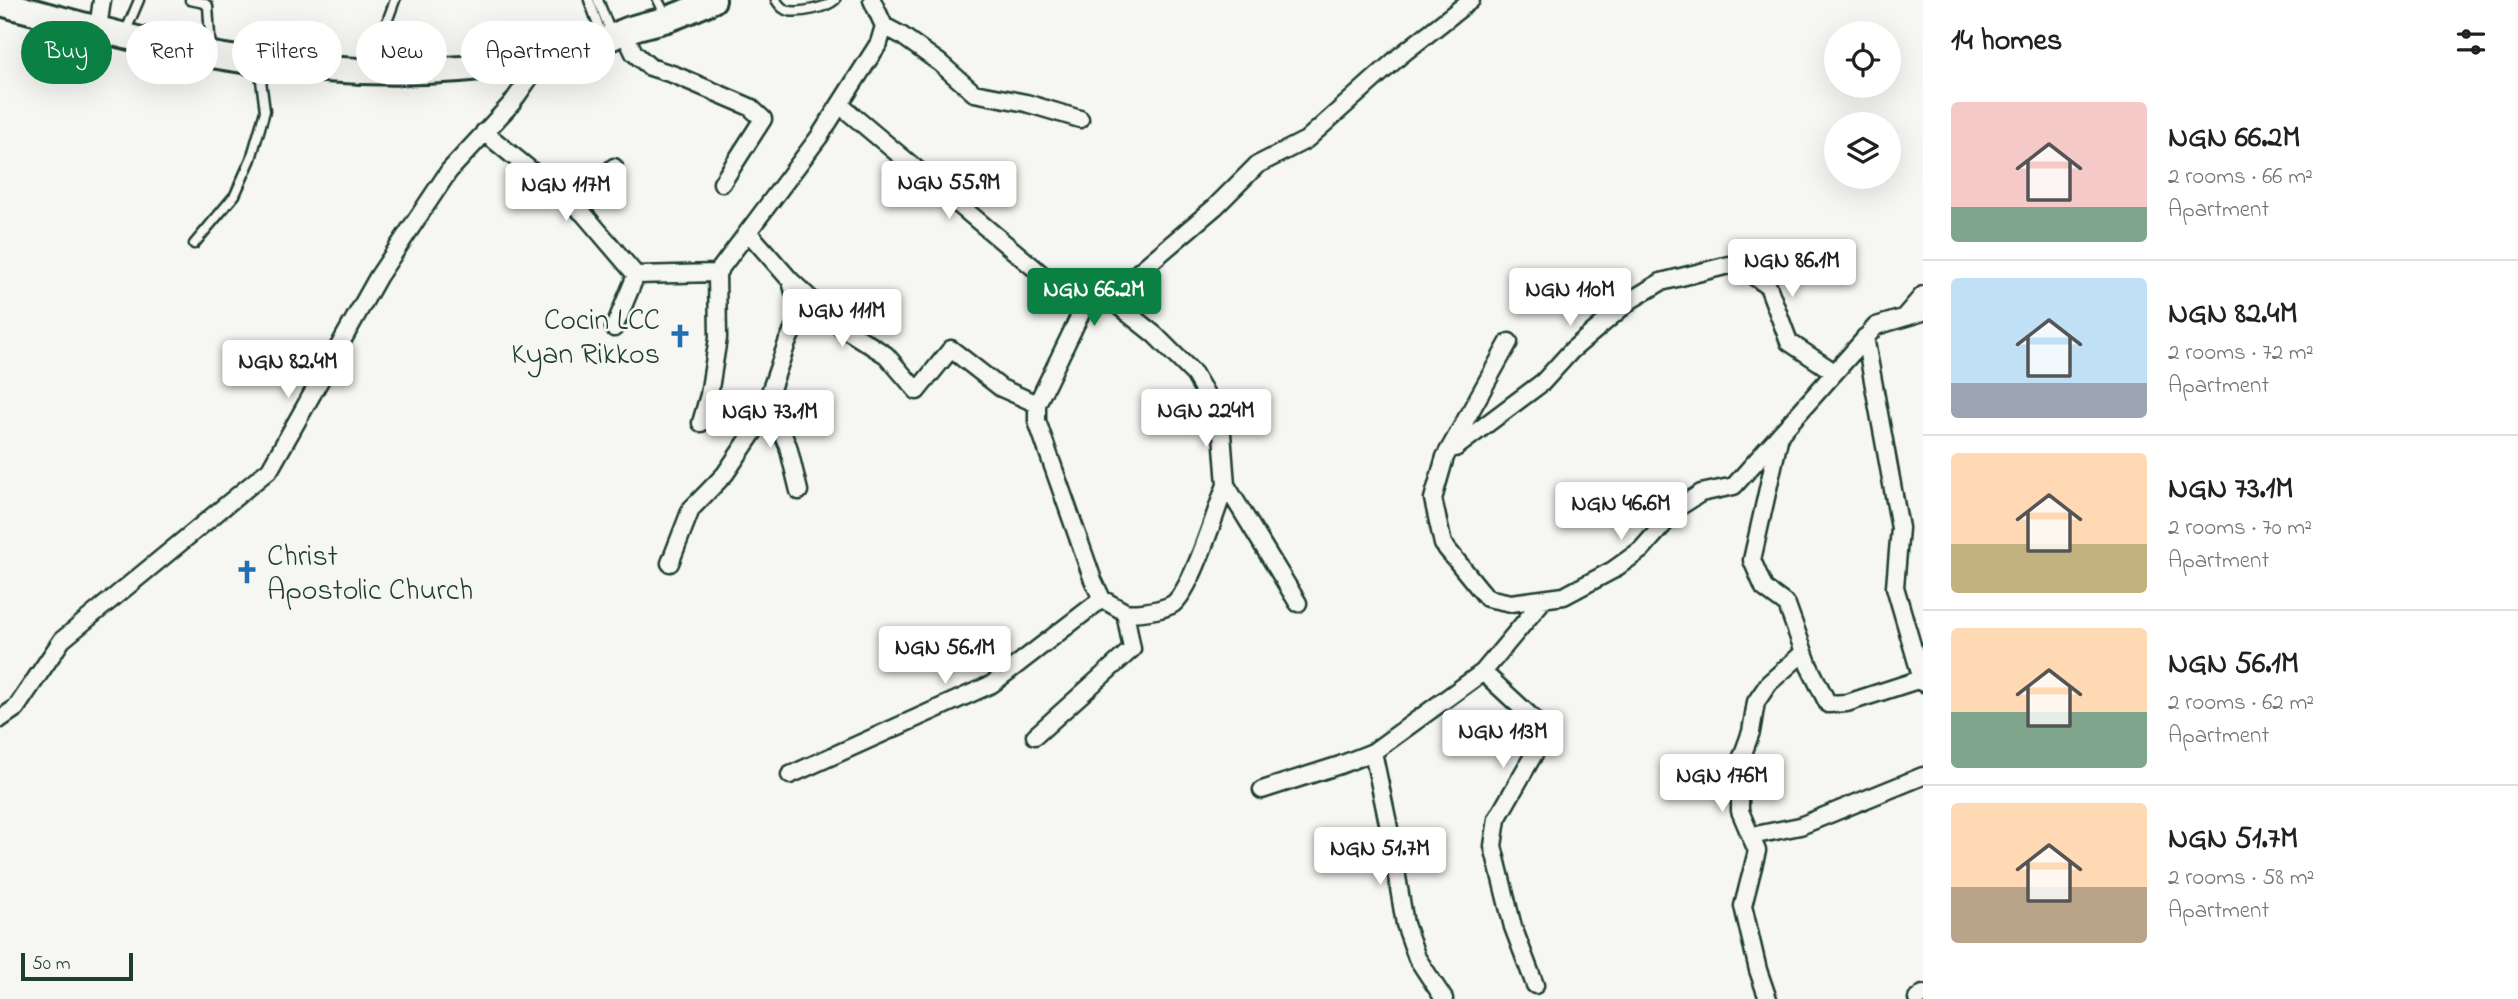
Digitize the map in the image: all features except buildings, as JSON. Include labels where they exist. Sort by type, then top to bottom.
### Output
[{"type":"main road","points":[[615,36],[663,10],[713,0]]},
{"type":"main road","points":[[0,3],[71,21]]},
{"type":"main road","points":[[112,32],[124,35]]},
{"type":"street","points":[[99,21],[102,0]]},
{"type":"street","points":[[872,0],[884,26],[940,63],[974,93],[1026,103],[1080,119]]},
{"type":"street","points":[[1105,296],[1155,335],[1194,374],[1221,420],[1226,485],[1188,583],[1172,605],[1135,614],[1125,612],[1102,599],[1074,529],[1037,421],[1037,404],[1083,309],[1105,296],[1120,288],[1215,207],[1257,165],[1306,140],[1401,55],[1471,0]]},
{"type":"street","points":[[701,423],[709,395],[718,338],[717,274],[819,137],[879,43],[884,26]]},
{"type":"street","points":[[615,38],[650,67],[750,107],[764,119],[722,183]]},
{"type":"street","points":[[0,719],[16,708],[62,640],[270,468],[379,277],[449,172],[512,103],[525,84]]},
{"type":"street","points":[[840,105],[1083,309]]},
{"type":"street","points":[[484,132],[574,205],[636,275],[717,274]]},
{"type":"street","points":[[574,205],[614,167]]},
{"type":"street","points":[[748,232],[791,281],[840,326],[886,355],[918,391],[951,349],[1001,388],[1037,404]]},
{"type":"street","points":[[1445,457],[1474,432],[1543,382],[1572,350],[1631,300],[1661,282],[1729,265],[1742,268],[1768,286],[1789,342],[1834,372]]},
{"type":"street","points":[[614,328],[636,275]]},
{"type":"street","points":[[670,563],[691,509],[725,474],[759,424],[800,315],[791,281]]},
{"type":"street","points":[[1904,317],[1923,295]]},
{"type":"street","points":[[1509,342],[1445,457],[1433,499],[1443,544],[1487,598],[1511,603],[1564,596],[1613,570],[1642,550],[1679,507],[1701,493],[1734,486],[1876,326],[1923,312]]},
{"type":"street","points":[[1780,433],[1752,560],[1764,588],[1787,605],[1818,686],[1828,704],[1847,704],[1922,681],[1895,587],[1900,528],[1865,337]]},
{"type":"street","points":[[767,400],[788,446],[799,491]]},
{"type":"street","points":[[1226,485],[1298,603]]},
{"type":"street","points":[[790,775],[992,684],[1102,599]]},
{"type":"street","points":[[1262,790],[1373,752],[1483,672],[1544,599]]},
{"type":"street","points":[[1035,736],[1132,649],[1125,612]]},
{"type":"street","points":[[1768,999],[1758,970],[1743,906],[1757,851],[1740,811],[1740,762],[1751,732],[1756,702],[1769,683],[1804,652]]},
{"type":"street","points":[[1483,672],[1539,724],[1538,747],[1497,819],[1493,846],[1513,927],[1535,985]]},
{"type":"street","points":[[1373,752],[1405,924],[1417,958],[1444,999]]},
{"type":"street","points":[[1751,836],[1800,826],[1923,776]]},
{"type":"street","points":[[1917,999],[1923,995]]},
{"type":"lane","points":[[124,35],[139,0]]},
{"type":"lane","points":[[190,0],[208,6],[209,21]]},
{"type":"lane","points":[[387,21],[395,0]]},
{"type":"lane","points":[[589,0],[603,21]]},
{"type":"lane","points":[[598,0],[607,21]]},
{"type":"lane","points":[[776,0],[791,12],[827,6],[835,0]]},
{"type":"lane","points":[[194,244],[234,195],[251,159],[265,111],[261,84]]},
{"type":"place","name":"Cocin LCC Kyan Rikkos","points":[[680,336]]},
{"type":"place","name":"Christ Apostolic Church","points":[[247,572]]}]
